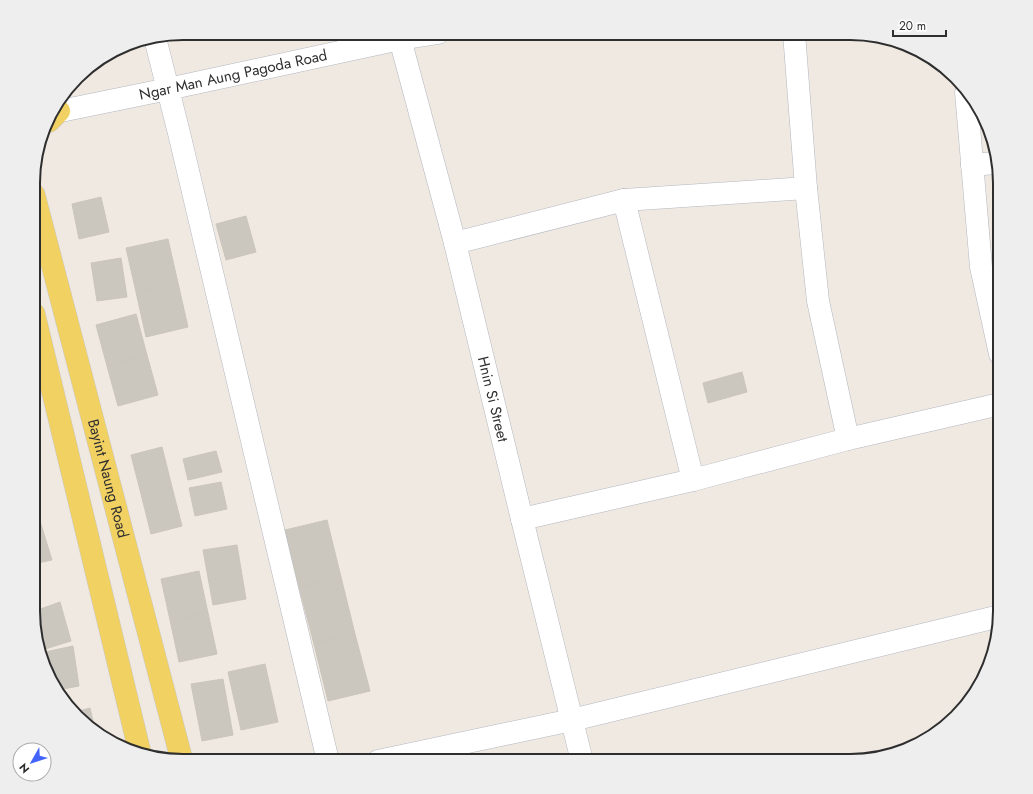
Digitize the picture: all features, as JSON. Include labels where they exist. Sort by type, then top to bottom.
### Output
[{"type":"main road","name":"Bayint Naung Road","points":[[40,218],[180,754]]},
{"type":"main road","points":[[40,339],[138,746]]},
{"type":"street","name":"Ngar Man Aung Pagoda Road","points":[[58,113],[382,40]]},
{"type":"street","name":"Hnin Si Street","points":[[401,40],[455,243],[580,754]]},
{"type":"street","points":[[795,40],[806,188],[818,301],[848,439]]},
{"type":"street","points":[[156,43],[326,754]]},
{"type":"street","points":[[967,100],[981,267],[993,322]]},
{"type":"street","points":[[972,165],[992,163]]},
{"type":"street","points":[[455,243],[624,200],[806,188]]},
{"type":"street","points":[[624,200],[693,480]]},
{"type":"street","points":[[522,519],[693,480],[848,439],[993,406]]},
{"type":"street","points":[[411,754],[572,720],[993,618]]},
{"type":"building","points":[[101,197],[109,232],[79,239],[72,204]]},
{"type":"building","points":[[246,216],[256,252],[226,260],[216,224]]},
{"type":"building","points":[[168,239],[178,283],[136,292],[126,248]]},
{"type":"building","points":[[121,258],[127,297],[97,301],[91,263]]},
{"type":"building","points":[[178,283],[188,327],[146,337],[136,292]]},
{"type":"building","points":[[136,314],[147,355],[107,366],[96,325]]},
{"type":"building","points":[[147,355],[158,395],[118,406],[107,366]]},
{"type":"building","points":[[742,372],[747,392],[708,403],[703,383]]},
{"type":"building","points":[[162,447],[172,487],[141,494],[131,455]]},
{"type":"building","points":[[216,451],[222,472],[188,480],[183,459]]},
{"type":"building","points":[[221,482],[227,509],[195,516],[189,488]]},
{"type":"building","points":[[172,487],[182,526],[151,534],[141,494]]},
{"type":"building","points":[[327,520],[341,577],[299,587],[285,530]]},
{"type":"building","points":[[40,521],[52,560],[40,563]]},
{"type":"building","points":[[237,545],[246,599],[213,605],[203,550]]},
{"type":"building","points":[[199,571],[208,613],[170,620],[161,579]]},
{"type":"building","points":[[341,577],[355,634],[314,644],[299,587]]},
{"type":"building","points":[[60,602],[71,641],[45,649],[41,630],[40,609]]},
{"type":"building","points":[[208,613],[217,654],[179,662],[170,620]]},
{"type":"building","points":[[355,634],[370,691],[328,701],[314,644]]},
{"type":"building","points":[[73,646],[79,686],[63,689],[51,666],[46,652]]},
{"type":"building","points":[[265,664],[278,722],[241,730],[228,672]]},
{"type":"building","points":[[223,679],[233,735],[202,741],[191,684]]},
{"type":"building","points":[[90,708],[93,722],[89,719],[81,711]]}]
